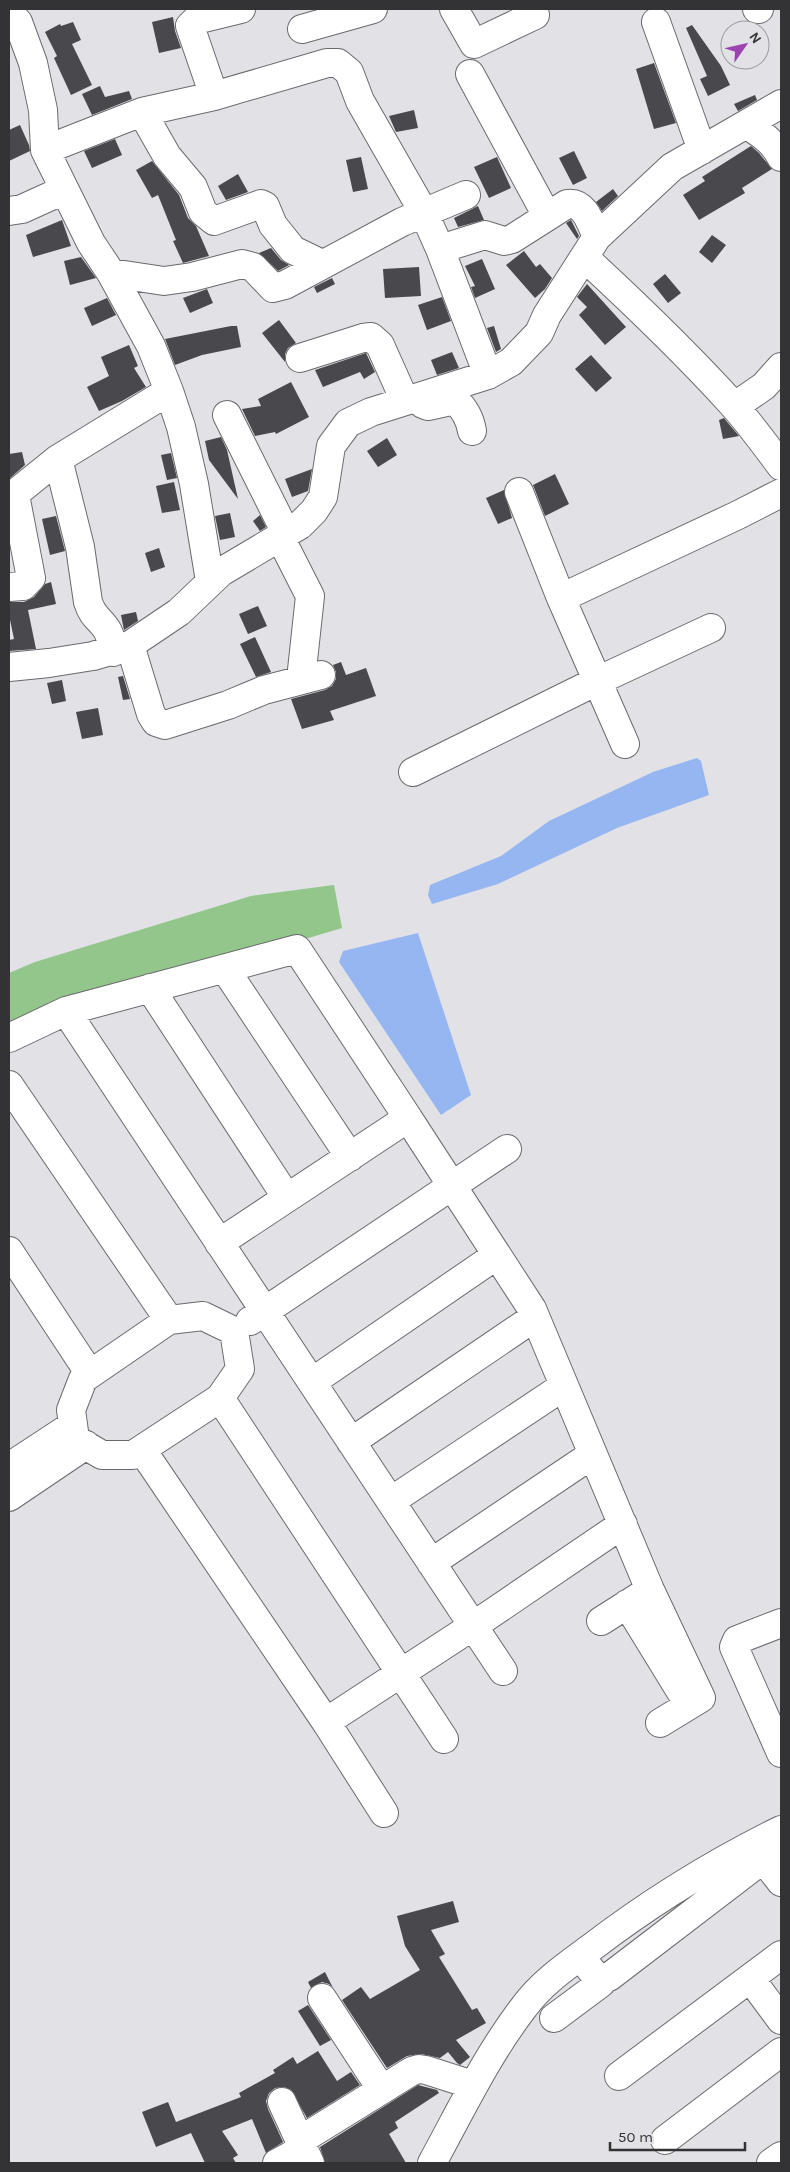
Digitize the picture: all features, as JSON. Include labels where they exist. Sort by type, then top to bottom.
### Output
[{"type":"street","points":[[214,96],[190,26],[196,20],[241,9]]},
{"type":"street","points":[[310,68],[299,19],[373,9]]},
{"type":"street","points":[[454,9],[474,44],[535,15],[532,9]]},
{"type":"street","points":[[9,13],[18,22],[33,63],[44,110],[45,150],[91,243],[111,273],[150,346],[169,391],[181,427],[194,484],[210,581]]},
{"type":"street","points":[[656,22],[702,150]]},
{"type":"street","points":[[45,150],[142,112],[214,96],[327,63],[338,63],[349,72],[360,101],[424,213],[440,249],[488,375]]},
{"type":"street","points":[[470,74],[547,216]]},
{"type":"street","points":[[9,667],[49,663],[121,648],[179,612],[221,572],[283,535],[307,518],[323,497],[331,446],[348,423],[371,412],[488,375],[511,362],[539,333],[547,315],[591,248],[672,167],[781,104]]},
{"type":"street","points":[[142,112],[156,133],[167,156],[193,187],[202,212],[214,221],[261,204],[265,206],[273,226],[293,250],[322,264]]},
{"type":"street","points":[[747,125],[768,138],[776,147],[781,157]]},
{"type":"street","points":[[9,212],[22,209],[64,190]]},
{"type":"street","points":[[111,273],[164,281],[192,277],[242,264],[253,267],[273,288],[285,285],[402,222],[466,195]]},
{"type":"street","points":[[440,249],[485,235],[504,241],[512,239],[567,204],[578,205],[583,209],[591,248],[638,307],[735,406],[781,466]]},
{"type":"street","points":[[300,358],[371,337],[380,345],[411,399],[428,406],[455,400],[462,407],[470,422],[472,431]]},
{"type":"street","points":[[735,406],[764,386],[781,367]]},
{"type":"street","points":[[9,587],[23,586],[31,578],[16,500],[17,492],[58,459],[169,391]]},
{"type":"street","points":[[58,459],[80,547],[90,609],[107,627],[121,648],[156,722],[165,725],[311,677],[310,596],[227,415]]},
{"type":"street","points":[[519,492],[561,598],[625,744]]},
{"type":"street","points":[[561,598],[738,516],[781,493]]},
{"type":"street","points":[[413,772],[597,681],[711,628]]},
{"type":"street","points":[[9,1038],[66,1011],[297,949],[535,1317],[623,1524],[638,1597],[701,1698],[660,1723]]},
{"type":"street","points":[[226,968],[350,1157]]},
{"type":"street","points":[[150,988],[288,1198]]},
{"type":"street","points":[[66,1011],[503,1671]]},
{"type":"street","points":[[9,1085],[169,1320]]},
{"type":"street","points":[[219,1242],[408,1118]]},
{"type":"street","points":[[234,1331],[507,1149]]},
{"type":"street","points":[[9,1251],[90,1374]]},
{"type":"street","points":[[312,1382],[496,1255]]},
{"type":"street","points":[[204,1316],[234,1331],[240,1369],[220,1398],[133,1455],[102,1455],[80,1435],[71,1410],[83,1379],[169,1320],[204,1316]]},
{"type":"street","points":[[351,1442],[535,1317]]},
{"type":"street","points":[[391,1501],[564,1386]]},
{"type":"street","points":[[220,1398],[444,1739]]},
{"type":"street","points":[[9,1467],[80,1435]]},
{"type":"street","points":[[9,1497],[80,1435]]},
{"type":"street","points":[[142,1450],[326,1722],[384,1814]]},
{"type":"street","points":[[431,1563],[593,1454]]},
{"type":"street","points":[[326,1722],[473,1626],[623,1524]]},
{"type":"street","points":[[601,1621],[638,1597]]},
{"type":"street","points":[[781,1623],[735,1643],[734,1647],[773,1712],[781,1754]]},
{"type":"street","points":[[609,1977],[765,1852],[781,1830]]},
{"type":"street","points":[[765,1852],[781,1882]]},
{"type":"street","points":[[432,2163],[490,2056],[524,2006],[539,1988],[647,1906],[687,1880],[765,1852]]},
{"type":"street","points":[[619,2076],[781,1955]]},
{"type":"street","points":[[554,2018],[601,1983],[580,1956]]},
{"type":"street","points":[[750,1978],[781,2020]]},
{"type":"street","points":[[322,1998],[382,2090]]},
{"type":"street","points":[[665,2140],[781,2052]]},
{"type":"street","points":[[277,2163],[304,2151],[382,2090],[412,2071],[419,2069],[473,2085]]},
{"type":"street","points":[[282,2102],[304,2151]]},
{"type":"street","points":[[771,2163],[781,2156]]},
{"type":"green space","points":[[334,885],[342,928],[9,1027],[9,973],[35,962],[251,896]]},
{"type":"water","points":[[697,758],[701,761],[709,795],[617,828],[498,884],[432,904],[428,895],[430,885],[501,856],[549,821],[653,772]]},
{"type":"water","points":[[418,933],[471,1095],[441,1115],[339,962],[343,951]]},
{"type":"building","points":[[173,17],[175,31],[181,48],[159,53],[152,22]]},
{"type":"building","points":[[73,22],[81,40],[72,44],[92,85],[71,95],[54,58],[57,56],[45,32],[60,24],[61,26]]},
{"type":"building","points":[[692,25],[720,65],[720,70],[723,70],[730,85],[708,96],[700,79],[707,76],[686,28]]},
{"type":"building","points":[[654,63],[676,123],[654,129],[636,69]]},
{"type":"building","points":[[100,86],[105,97],[129,91],[132,99],[92,115],[82,94]]},
{"type":"building","points":[[755,95],[757,100],[738,111],[734,104]]},
{"type":"building","points":[[414,110],[418,128],[396,132],[389,116]]},
{"type":"building","points":[[20,125],[30,151],[9,161],[9,130]]},
{"type":"building","points":[[115,139],[122,155],[92,168],[84,151]]},
{"type":"building","points":[[751,146],[772,169],[742,188],[745,193],[699,220],[683,195],[705,181],[702,177]]},
{"type":"building","points":[[574,151],[587,178],[573,185],[559,158]]},
{"type":"building","points":[[361,157],[368,189],[353,192],[346,160]]},
{"type":"building","points":[[497,157],[511,188],[489,198],[474,167]]},
{"type":"building","points":[[152,161],[179,195],[188,218],[196,226],[209,256],[183,263],[173,241],[176,240],[158,195],[152,198],[136,170]]},
{"type":"building","points":[[238,174],[248,192],[226,200],[218,186]]},
{"type":"building","points":[[613,189],[618,196],[602,211],[596,202]]},
{"type":"building","points":[[478,206],[484,220],[458,227],[454,218]]},
{"type":"building","points":[[62,220],[71,246],[33,257],[26,235]]},
{"type":"building","points":[[571,220],[579,236],[577,239],[566,223]]},
{"type":"building","points":[[712,235],[726,245],[712,263],[699,252]]},
{"type":"building","points":[[271,248],[281,260],[289,265],[278,271],[259,253]]},
{"type":"building","points":[[524,251],[536,267],[540,264],[552,278],[545,289],[535,298],[506,265]]},
{"type":"building","points":[[81,257],[96,278],[70,285],[64,261]]},
{"type":"building","points":[[482,259],[495,289],[475,298],[471,287],[475,286],[465,266]]},
{"type":"building","points":[[419,267],[421,296],[385,298],[383,269]]},
{"type":"building","points":[[665,274],[681,293],[668,303],[653,284]]},
{"type":"building","points":[[332,278],[335,284],[317,293],[314,287]]},
{"type":"building","points":[[587,284],[626,327],[605,345],[579,315],[587,307],[577,297]]},
{"type":"building","points":[[207,289],[213,303],[190,313],[183,298]]},
{"type":"building","points":[[442,297],[451,321],[427,330],[418,305]]},
{"type":"building","points":[[107,298],[116,315],[92,326],[84,308]]},
{"type":"building","points":[[279,320],[296,343],[288,348],[285,354],[285,362],[262,333]]},
{"type":"building","points":[[237,326],[241,347],[202,355],[175,365],[165,339]]},
{"type":"building","points":[[494,326],[501,349],[496,352],[487,328]]},
{"type":"building","points":[[129,345],[138,366],[134,368],[146,387],[122,401],[99,411],[87,387],[109,376],[101,357]]},
{"type":"building","points":[[452,352],[459,368],[437,375],[431,360]]},
{"type":"building","points":[[366,353],[375,372],[364,379],[360,372],[323,387],[315,370]]},
{"type":"building","points":[[591,355],[612,378],[596,392],[575,369]]},
{"type":"building","points":[[291,382],[309,417],[276,434],[275,432],[255,436],[242,409],[261,406],[258,399]]},
{"type":"building","points":[[724,418],[739,436],[723,439],[719,420]]},
{"type":"building","points":[[221,437],[227,450],[238,499],[209,460],[205,441]]},
{"type":"building","points":[[387,438],[397,455],[378,467],[367,451]]},
{"type":"building","points":[[22,452],[25,465],[9,479],[9,454]]},
{"type":"building","points":[[171,453],[177,478],[167,480],[161,455]]},
{"type":"building","points":[[312,469],[308,491],[292,497],[285,479]]},
{"type":"building","points":[[555,474],[569,504],[545,516],[533,485]]},
{"type":"building","points":[[174,482],[180,510],[162,513],[156,486]]},
{"type":"building","points":[[504,490],[512,518],[498,524],[486,498]]},
{"type":"building","points":[[230,513],[235,537],[220,540],[215,516]]},
{"type":"building","points":[[260,515],[266,527],[260,531],[253,521]]},
{"type":"building","points":[[56,516],[65,551],[50,555],[42,519]]},
{"type":"building","points":[[159,548],[165,567],[151,572],[145,553]]},
{"type":"building","points":[[51,582],[56,604],[28,610],[36,649],[9,651],[9,640],[14,639],[9,615],[9,602],[24,602],[34,597],[45,584]]},
{"type":"building","points":[[258,606],[267,626],[248,634],[239,614]]},
{"type":"building","points":[[136,612],[138,621],[124,630],[121,615]]},
{"type":"building","points":[[255,637],[271,672],[256,677],[240,644]]},
{"type":"building","points":[[341,662],[346,675],[366,668],[376,696],[330,711],[334,720],[302,729],[291,699],[325,690],[332,686],[336,679],[333,665]]},
{"type":"building","points":[[123,676],[130,699],[123,700],[118,677]]},
{"type":"building","points":[[62,680],[66,701],[52,704],[47,683]]},
{"type":"building","points":[[98,708],[103,735],[82,739],[76,712]]},
{"type":"building","points":[[453,1901],[459,1922],[431,1930],[445,1954],[439,1957],[472,2010],[477,2008],[486,2023],[456,2040],[470,2057],[460,2065],[448,2052],[440,2058],[421,2054],[407,2056],[387,2068],[342,2000],[361,1987],[370,1999],[420,1970],[405,1946],[397,1916]]},
{"type":"building","points":[[325,1972],[333,1988],[329,1984],[322,1982],[311,1988],[308,1982]]},
{"type":"building","points":[[308,2005],[331,2040],[320,2046],[298,2011]]},
{"type":"building","points":[[318,2051],[337,2081],[351,2072],[360,2085],[307,2118],[291,2090],[284,2087],[275,2088],[269,2093],[266,2101],[283,2142],[266,2153],[252,2119],[222,2131],[238,2155],[233,2158],[236,2163],[205,2163],[191,2133],[156,2147],[142,2112],[168,2102],[176,2122],[241,2097],[239,2093],[275,2073],[273,2070],[293,2057],[297,2064]]},
{"type":"building","points":[[418,2085],[437,2090],[439,2093],[395,2122],[398,2128],[389,2134],[406,2163],[325,2163],[320,2147]]}]
